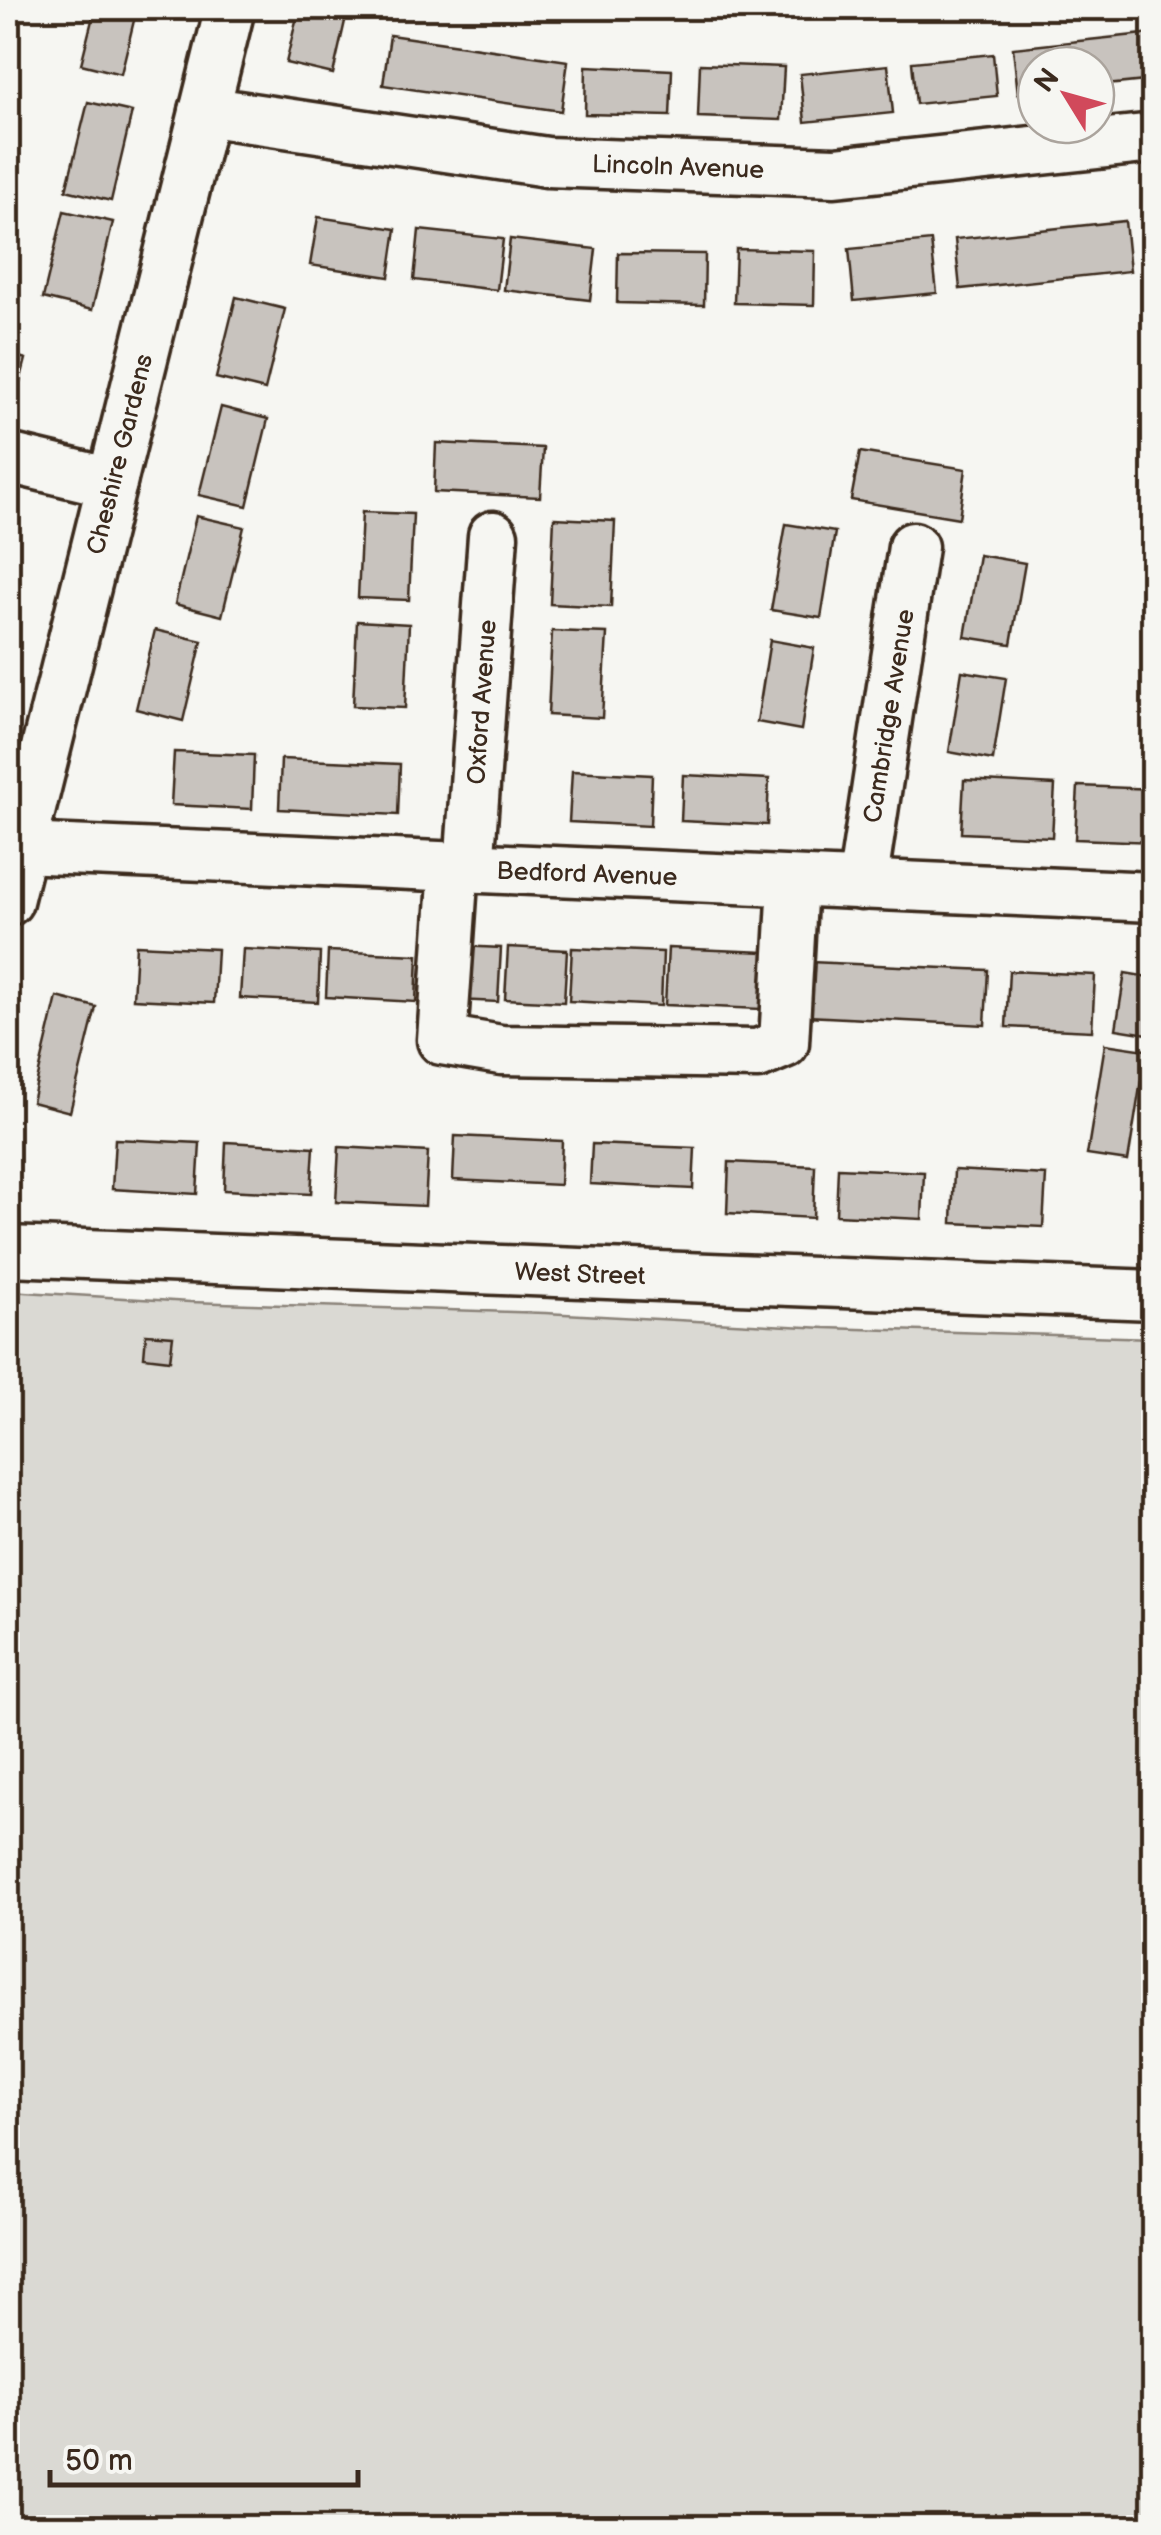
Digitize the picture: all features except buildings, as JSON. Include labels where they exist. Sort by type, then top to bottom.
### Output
[{"type":"street","name":"Cheshire Gardens","points":[[8,901],[230,8]]},
{"type":"street","name":"Lincoln Avenue","points":[[204,111],[548,162],[816,171],[1154,138]]},
{"type":"street","points":[[8,458],[112,483]]},
{"type":"street","name":"Oxford Avenue","points":[[493,536],[442,1040],[500,1050],[758,1054],[784,1043],[793,882]]},
{"type":"street","name":"Cambridge Avenue","points":[[862,885],[914,547]]},
{"type":"street","name":"Bedford Avenue","points":[[21,848],[1154,897]]},
{"type":"street","name":"West Street","points":[[8,1251],[1154,1295]]},
{"type":"shaded area","points":[[8,1291],[190,1302],[1153,1338],[1153,2527],[8,2527]]}]
